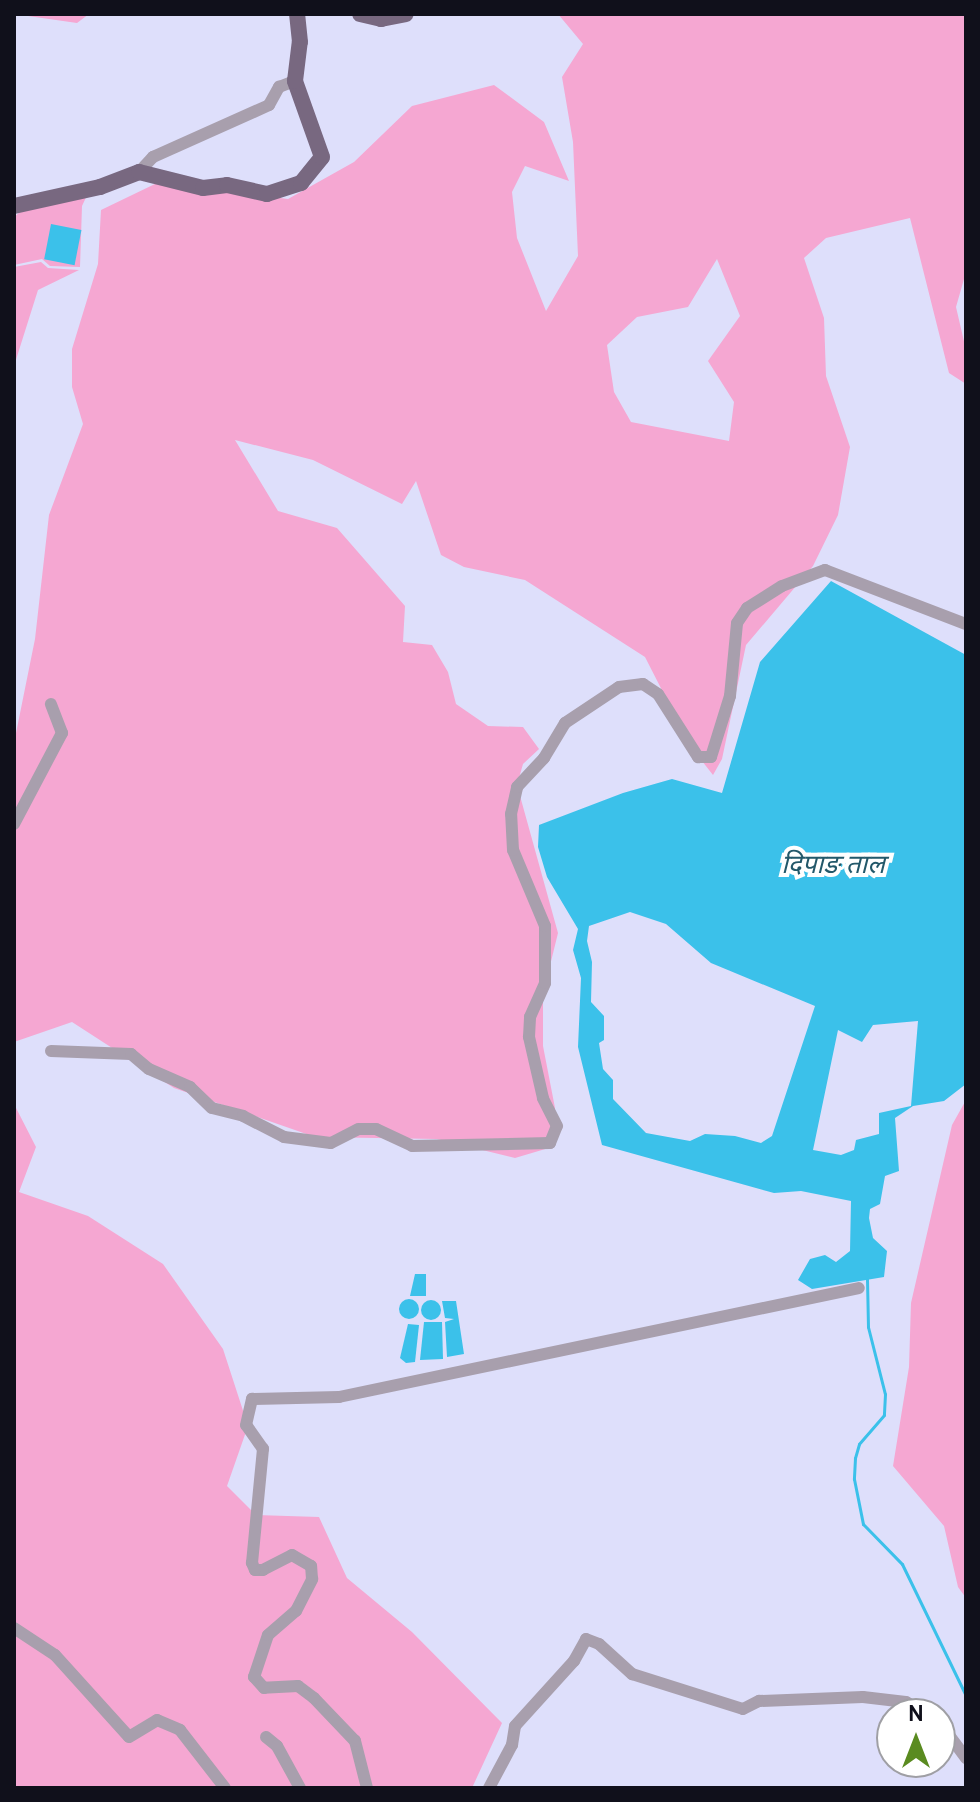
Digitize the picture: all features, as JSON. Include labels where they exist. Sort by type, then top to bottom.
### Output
[{"type":"main road","points":[[14,206],[100,187],[139,172],[203,188],[227,185],[267,194],[301,183],[322,157],[295,81],[300,42],[297,14]]},
{"type":"main road","points":[[360,14],[381,19],[406,14]]},
{"type":"street","points":[[139,172],[153,157],[269,105],[279,87],[295,81]]},
{"type":"street","points":[[51,1051],[131,1054],[149,1069],[190,1087],[212,1108],[243,1116],[284,1137],[331,1143],[359,1129],[376,1129],[412,1146],[550,1143],[557,1126],[543,1098],[529,1037],[530,1017],[545,983],[545,926],[513,850],[511,814],[517,787],[544,758],[565,723],[619,687],[643,684],[658,694],[698,757],[711,757],[730,696],[737,623],[747,608],[782,586],[825,570],[966,624]]},
{"type":"street","points":[[14,824],[62,733],[51,704]]},
{"type":"street","points":[[367,1788],[355,1741],[314,1698],[298,1686],[264,1688],[254,1677],[268,1635],[296,1611],[312,1579],[311,1566],[292,1555],[263,1570],[255,1570],[252,1563],[263,1449],[246,1425],[252,1399],[339,1397],[859,1288]]},
{"type":"street","points":[[14,1628],[55,1655],[129,1737],[157,1720],[180,1730],[225,1788]]},
{"type":"street","points":[[489,1788],[512,1745],[515,1726],[574,1661],[586,1639],[599,1644],[632,1674],[743,1709],[759,1701],[779,1704],[876,1699]]},
{"type":"street","points":[[266,1737],[277,1746],[300,1788]]},
{"type":"shaded area","points":[[14,14],[89,14],[77,23]]},
{"type":"shaded area","points":[[558,14],[966,14],[966,272],[956,307],[966,350],[966,384],[949,373],[910,218],[826,238],[804,258],[824,318],[826,376],[850,447],[838,515],[813,566],[746,645],[722,759],[713,775],[691,747],[645,657],[525,580],[464,567],[441,555],[416,481],[402,504],[313,460],[235,440],[278,511],[337,528],[405,606],[403,642],[432,645],[448,672],[456,704],[488,726],[523,727],[539,749],[523,764],[517,785],[558,933],[543,994],[543,1046],[555,1108],[552,1147],[515,1158],[437,1139],[315,1137],[174,1088],[72,1022],[14,1042],[14,743],[35,639],[49,515],[83,424],[72,387],[72,349],[98,264],[101,210],[157,183],[288,199],[354,162],[412,106],[494,85],[544,122],[569,181],[525,166],[512,192],[517,238],[546,311],[578,256],[573,142],[562,77],[583,44]],"holes":[[[717,259],[740,316],[708,361],[734,402],[729,441],[631,422],[614,392],[607,345],[637,317],[688,307]]]},
{"type":"shaded area","points":[[89,191],[82,206],[80,267],[50,266],[42,259],[14,265],[14,217],[26,207]]},
{"type":"shaded area","points":[[41,262],[48,268],[79,270],[38,290],[14,366],[14,267]]},
{"type":"shaded area","points":[[966,1100],[966,1598],[958,1587],[944,1526],[893,1466],[909,1367],[911,1303],[952,1125]]},
{"type":"shaded area","points":[[14,1104],[36,1147],[19,1192],[88,1216],[163,1264],[223,1349],[248,1426],[227,1486],[256,1515],[319,1517],[347,1578],[412,1632],[502,1723],[472,1788],[14,1788]]},
{"type":"water","points":[[51,224],[81,230],[75,265],[44,259]]},
{"type":"water","name":"दिपाङ ताल","points":[[831,581],[966,655],[966,1084],[944,1101],[913,1106],[895,1118],[899,1171],[885,1176],[880,1204],[870,1209],[869,1218],[873,1238],[887,1251],[884,1277],[812,1289],[798,1280],[810,1259],[825,1255],[836,1262],[850,1251],[851,1201],[801,1191],[774,1193],[602,1145],[578,1047],[581,978],[573,950],[578,929],[547,877],[538,847],[539,825],[623,793],[672,779],[722,793],[760,662]],"holes":[[[630,912],[666,924],[711,963],[815,1006],[772,1136],[761,1143],[735,1136],[705,1134],[690,1141],[646,1133],[613,1099],[613,1080],[603,1069],[599,1043],[604,1040],[604,1016],[591,1002],[592,962],[587,941],[589,926]],[[918,1021],[911,1106],[879,1113],[879,1134],[856,1140],[854,1150],[841,1155],[813,1150],[838,1030],[862,1042],[873,1025]]]},
{"type":"water","points":[[415,1274],[426,1274],[426,1296],[410,1296]]},
{"type":"water","points":[[409,1299],[416,1302],[419,1309],[416,1316],[409,1319],[402,1316],[399,1309],[402,1302]]},
{"type":"water","points":[[431,1300],[438,1303],[441,1310],[438,1317],[431,1320],[424,1317],[421,1310],[424,1303]]},
{"type":"water","points":[[442,1301],[456,1301],[464,1354],[447,1357],[445,1322],[454,1319],[445,1318]]},
{"type":"water","points":[[424,1322],[442,1322],[443,1359],[420,1360]]},
{"type":"water","points":[[408,1324],[419,1325],[415,1362],[406,1363],[400,1358]]},
{"type":"waterway","points":[[867,1279],[868,1327],[885,1394],[884,1415],[859,1444],[855,1458],[854,1479],[863,1524],[902,1564],[966,1696]]}]
